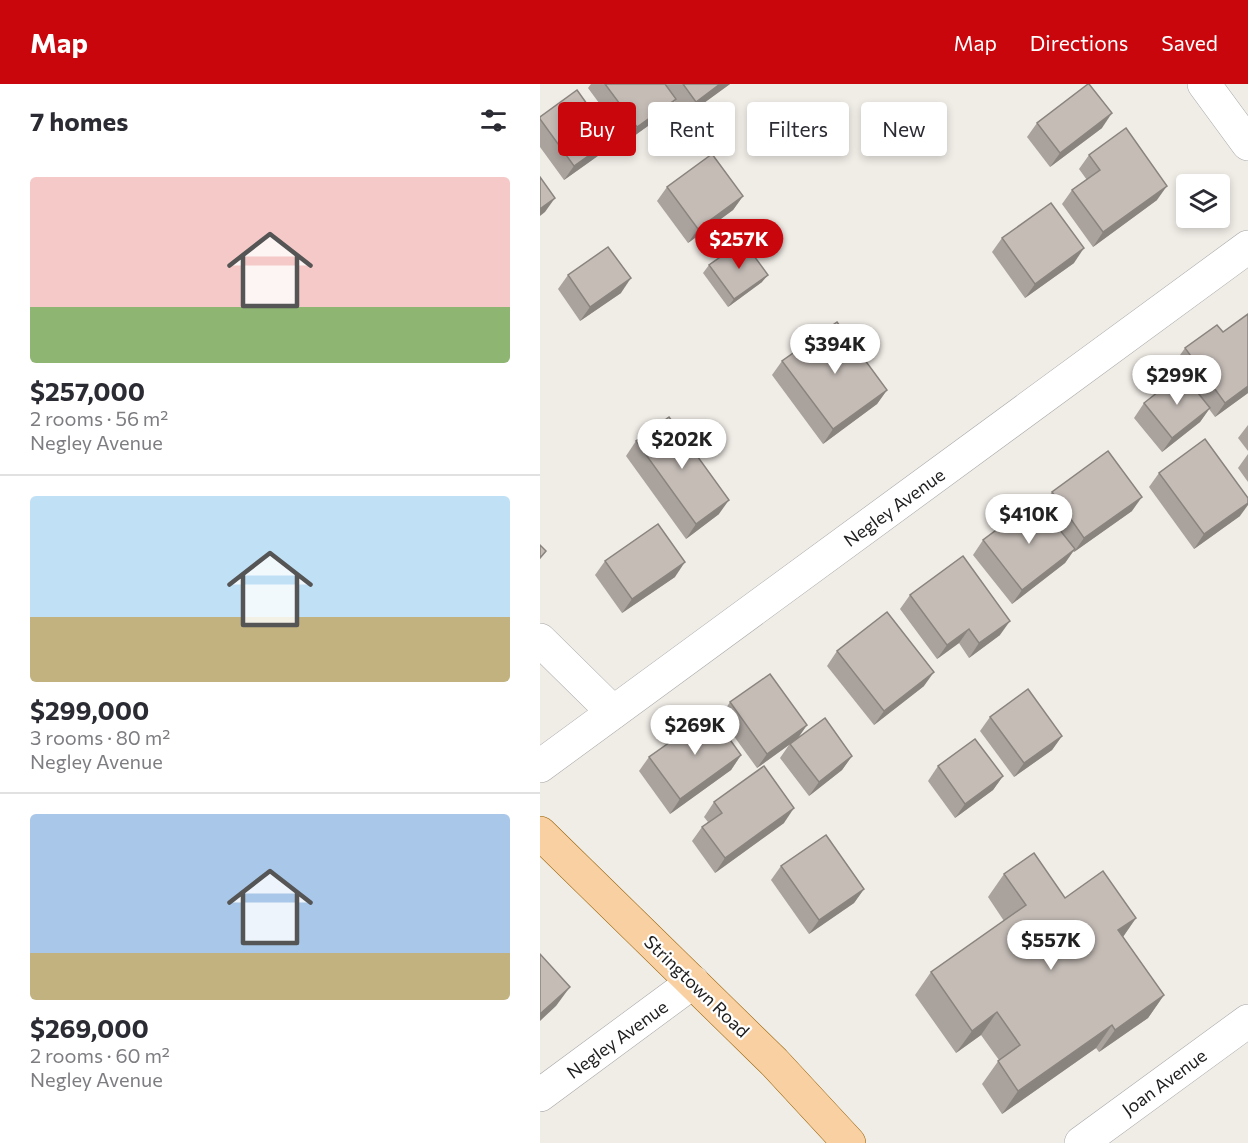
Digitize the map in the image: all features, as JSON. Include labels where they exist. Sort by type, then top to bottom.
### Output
[{"type":"main road","name":"Stringtown Road","points":[[540,833],[774,1062],[849,1143]]},
{"type":"street","points":[[1204,84],[1248,144]]},
{"type":"street","name":"Negley Avenue","points":[[540,766],[1248,247]]},
{"type":"street","points":[[540,640],[613,712]]},
{"type":"street","name":"Negley Avenue","points":[[540,1095],[693,982]]},
{"type":"street","name":"Joan Avenue","points":[[1081,1143],[1248,1021]]},
{"type":"building","points":[[605,84],[665,84],[676,99],[672,102],[648,102],[648,119],[637,127],[636,102],[618,102]]},
{"type":"building","points":[[683,84],[720,84],[696,102]]},
{"type":"building","points":[[1088,84],[1112,113],[1060,153],[1037,123]]},
{"type":"building","points":[[577,90],[586,102],[561,102]]},
{"type":"building","points":[[558,104],[558,144],[540,119]]},
{"type":"building","points":[[1126,128],[1167,186],[1103,232],[1072,190],[1100,170],[1089,155]]},
{"type":"building","points":[[567,156],[588,156],[574,166]]},
{"type":"building","points":[[709,156],[713,156],[743,196],[698,229],[667,187]]},
{"type":"building","points":[[540,177],[555,198],[540,209]]},
{"type":"building","points":[[1051,203],[1084,248],[1035,284],[1002,238]]},
{"type":"building","points":[[743,241],[768,275],[734,299],[709,265]]},
{"type":"building","points":[[608,247],[631,278],[590,307],[568,275]]},
{"type":"building","points":[[1248,314],[1248,386],[1225,403],[1185,348],[1217,325],[1223,332]]},
{"type":"building","points":[[837,322],[887,390],[833,429],[782,361]]},
{"type":"building","points":[[1182,373],[1210,408],[1172,438],[1144,403]]},
{"type":"building","points":[[669,417],[729,500],[696,524],[636,441]]},
{"type":"building","points":[[1205,439],[1248,498],[1248,503],[1204,534],[1159,473]]},
{"type":"building","points":[[1108,451],[1142,497],[1084,538],[1052,492]]},
{"type":"building","points":[[1036,500],[1075,549],[1022,590],[983,540]]},
{"type":"building","points":[[658,524],[685,562],[632,599],[605,561]]},
{"type":"building","points":[[540,545],[546,551],[540,558]]},
{"type":"building","points":[[963,556],[1010,621],[979,643],[969,629],[947,645],[910,595]]},
{"type":"building","points":[[887,612],[934,672],[884,711],[837,651]]},
{"type":"building","points":[[770,674],[807,725],[767,754],[730,702]]},
{"type":"building","points":[[1028,689],[1062,736],[1024,763],[990,717]]},
{"type":"building","points":[[711,713],[741,755],[680,799],[649,757]]},
{"type":"building","points":[[825,718],[852,756],[819,782],[790,744]]},
{"type":"building","points":[[975,739],[1003,776],[965,804],[938,766]]},
{"type":"building","points":[[764,766],[794,808],[725,858],[702,827],[722,813],[714,802]]},
{"type":"building","points":[[826,835],[864,889],[819,920],[781,866]]},
{"type":"building","points":[[1034,853],[1065,898],[1103,871],[1136,918],[1118,930],[1164,995],[1115,1030],[1112,1025],[1018,1091],[998,1061],[1020,1045],[997,1012],[972,1031],[931,972],[1026,905],[1004,874]]},
{"type":"building","points":[[540,954],[570,987],[540,1014]]}]
